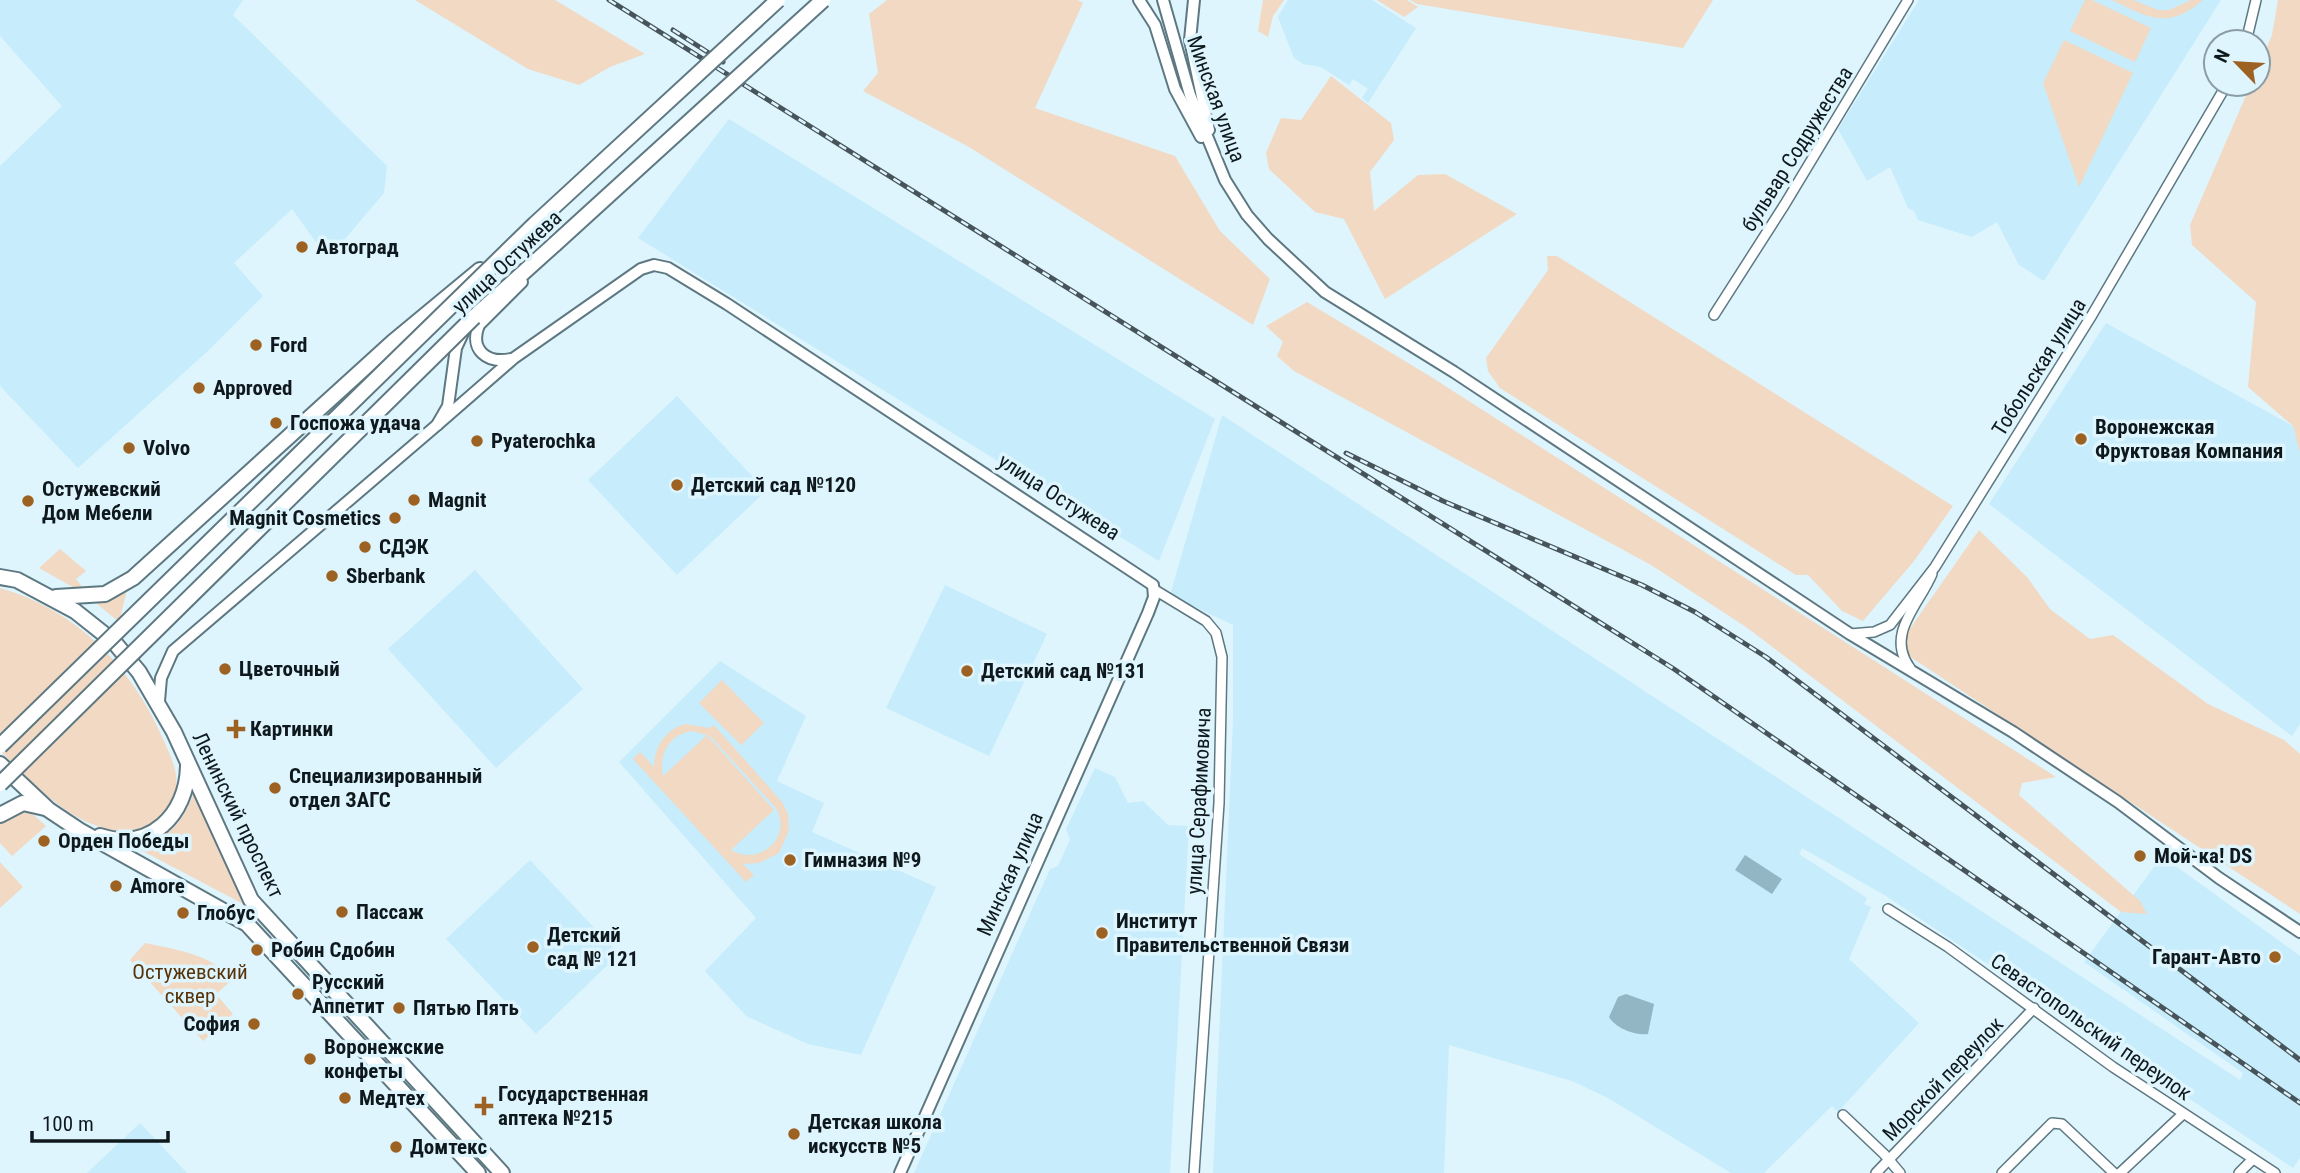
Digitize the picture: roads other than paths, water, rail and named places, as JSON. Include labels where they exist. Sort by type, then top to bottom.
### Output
[{"type":"main road","name":"улица Остужева","points":[[51,596],[97,596],[113,592],[134,579],[393,342],[535,224],[778,0]]},
{"type":"main road","name":"улица Остужева","points":[[474,317],[824,0]]},
{"type":"main road","points":[[0,746],[535,224]]},
{"type":"main road","points":[[0,784],[474,317]]},
{"type":"main road","name":"Ленинский проспект","points":[[0,577],[17,580],[51,596],[114,642],[159,701],[251,900],[502,1173]]},
{"type":"main road","name":"Ленинский проспект","points":[[0,764],[49,810],[79,830],[247,924],[478,1173]]},
{"type":"main road","points":[[79,830],[118,840],[139,839],[156,831],[180,806],[188,764]]},
{"type":"main road","points":[[0,815],[23,803],[49,810]]},
{"type":"street","points":[[1139,0],[1155,25],[1175,89],[1218,167]]},
{"type":"street","name":"Минская улица","points":[[1163,0],[1190,95],[1218,167],[1241,206],[1268,239],[1325,292],[1454,372],[1850,634],[2013,732],[2118,802],[2219,878],[2300,932]]},
{"type":"street","points":[[1194,0],[1190,40],[1218,167]]},
{"type":"street","name":"бульвар Содружества","points":[[1714,315],[1785,204],[1908,0]]},
{"type":"street","points":[[2249,28],[2256,0]]},
{"type":"street","name":"Тобольская улица","points":[[1850,634],[1874,632],[1890,625],[1935,567],[2092,315],[2219,98]]},
{"type":"street","points":[[514,358],[501,361],[485,356],[477,347],[475,334],[479,325],[555,244]]},
{"type":"street","name":"улица Остужева","points":[[159,701],[162,678],[173,651],[514,358],[640,269],[654,265],[668,268],[1149,579],[1155,590]]},
{"type":"street","name":"улица Остужева","points":[[438,425],[452,388],[457,341],[474,317]]},
{"type":"street","points":[[1916,674],[1902,656],[1901,632],[1935,567]]},
{"type":"street","name":"Минская улица","points":[[900,1173],[1148,613],[1155,590]]},
{"type":"street","name":"улица Серафимовича","points":[[1155,590],[1206,621],[1216,633],[1222,657],[1219,803],[1194,1173]]},
{"type":"street","name":"Севастопольский переулок","points":[[1888,909],[2034,1007],[2183,1114],[2275,1173]]},
{"type":"street","name":"Морской переулок","points":[[1877,1173],[2034,1007]]},
{"type":"street","points":[[2120,1173],[2183,1114]]},
{"type":"street","points":[[1843,1115],[1900,1173]]},
{"type":"street","points":[[2002,1173],[2052,1123],[2062,1124],[2114,1173]]},
{"type":"street","points":[[2239,1173],[2253,1159]]},
{"type":"railway","points":[[609,0],[1674,669],[2300,1103]]},
{"type":"railway","points":[[673,30],[723,62]]},
{"type":"railway","points":[[1346,453],[1443,501],[1642,585],[1695,612],[1766,657],[2300,1060]]},
{"type":"place","name":"Автоград","points":[[302,247]]},
{"type":"place","name":"Ford","points":[[256,345]]},
{"type":"place","name":"Approved","points":[[199,388]]},
{"type":"place","name":"Госпожа удача","points":[[276,423]]},
{"type":"place","name":"Воронежская Фруктовая Компания","points":[[2081,439]]},
{"type":"place","name":"Pyaterochka","points":[[477,441]]},
{"type":"place","name":"Volvo","points":[[129,448]]},
{"type":"place","name":"Детский сад №120","points":[[677,485]]},
{"type":"place","name":"Magnit","points":[[414,500]]},
{"type":"place","name":"Остужевский Дом Мебели","points":[[28,501]]},
{"type":"place","name":"Magnit Cosmetics","points":[[395,518]]},
{"type":"place","name":"СДЭК","points":[[365,547]]},
{"type":"place","name":"Sberbank","points":[[332,576]]},
{"type":"place","name":"Цветочный","points":[[225,669]]},
{"type":"place","name":"Детский сад №131","points":[[967,671]]},
{"type":"place","name":"Картинки","points":[[236,729]]},
{"type":"place","name":"Специализированный отдел ЗАГС","points":[[275,788]]},
{"type":"place","name":"Орден Победы","points":[[44,841]]},
{"type":"place","name":"Мой-ка! DS","points":[[2140,856]]},
{"type":"place","name":"Гимназия №9","points":[[790,860]]},
{"type":"place","name":"Amore","points":[[116,886]]},
{"type":"place","name":"Пассаж","points":[[342,912]]},
{"type":"place","name":"Глобус","points":[[183,913]]},
{"type":"place","name":"Институт Правительственной Связи","points":[[1102,933]]},
{"type":"place","name":"Детский сад № 121","points":[[533,947]]},
{"type":"place","name":"Робин Сдобин","points":[[257,950]]},
{"type":"place","name":"Гарант-Авто","points":[[2275,957]]},
{"type":"place","name":"Русский Аппетит","points":[[298,994]]},
{"type":"place","name":"Пятью Пять","points":[[399,1008]]},
{"type":"place","name":"София","points":[[254,1024]]},
{"type":"place","name":"Воронежские конфеты","points":[[310,1059]]},
{"type":"place","name":"Медтех","points":[[345,1098]]},
{"type":"place","name":"Государственная аптека №215","points":[[484,1106]]},
{"type":"place","name":"Детская школа искусств №5","points":[[794,1134]]},
{"type":"place","name":"Домтекс","points":[[396,1147]]},
{"type":"park label","name":"Остужевский сквер","points":[[190,984]]}]
